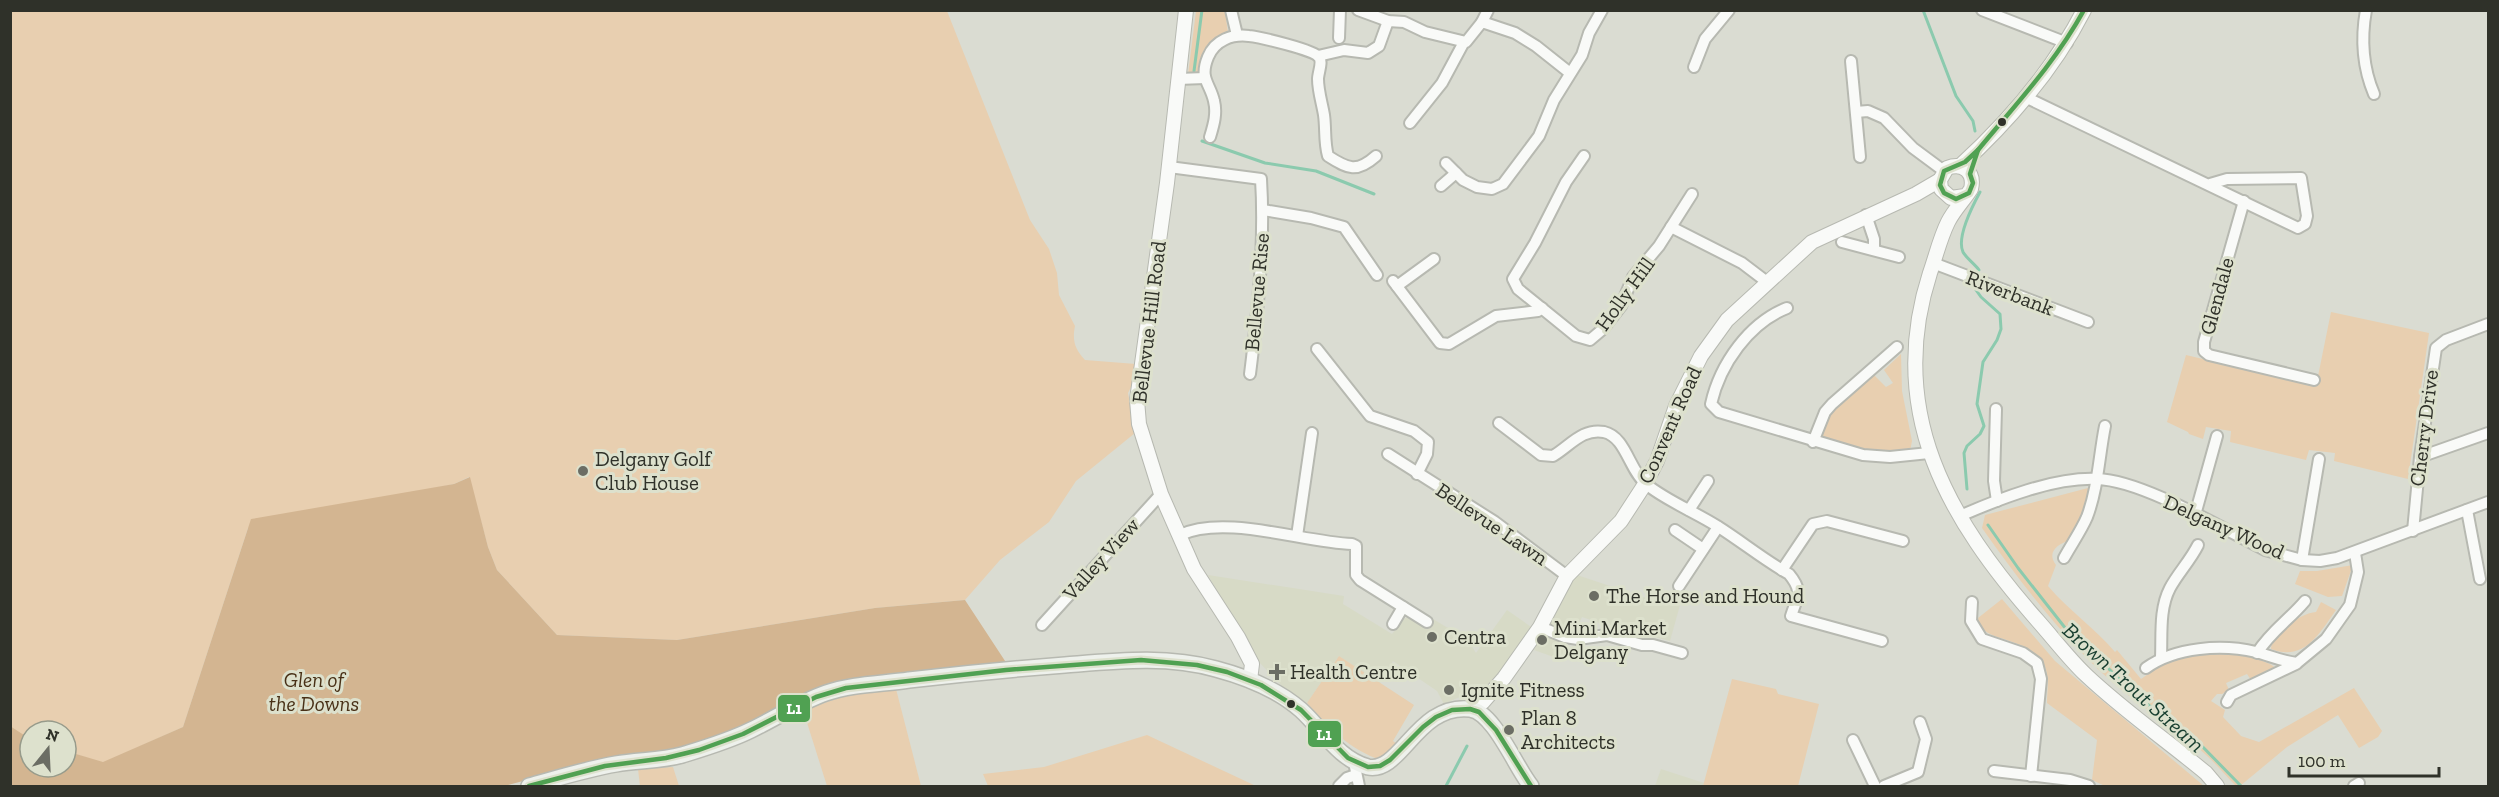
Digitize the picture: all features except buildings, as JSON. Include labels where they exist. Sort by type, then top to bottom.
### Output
[{"type":"main road","points":[[529,786],[595,768],[678,756],[750,731],[827,692],[861,685],[1147,660],[1189,663],[1250,680],[1263,686],[1300,709],[1355,768],[1378,768],[1384,765],[1397,755],[1412,735],[1428,722],[1454,710],[1471,709],[1482,714],[1491,725],[1531,786]]},
{"type":"street","name":"Bellevue Hill Road","points":[[1186,10],[1137,400],[1139,424],[1161,494],[1194,569],[1238,637],[1252,664],[1250,680]]},
{"type":"street","points":[[1231,10],[1237,35]]},
{"type":"street","points":[[1339,38],[1340,10]]},
{"type":"street","points":[[1358,10],[1388,21],[1404,22],[1425,32],[1464,42]]},
{"type":"street","points":[[1410,123],[1446,76],[1464,42],[1482,22],[1488,10]]},
{"type":"street","points":[[1446,163],[1463,180],[1477,187],[1491,189],[1503,184],[1539,136],[1554,100],[1582,55],[1589,33],[1602,10]]},
{"type":"street","points":[[1694,67],[1705,39],[1730,10]]},
{"type":"street","points":[[1982,10],[2067,43]]},
{"type":"street","points":[[2084,10],[2067,43],[2025,97],[1979,148],[1965,170],[1971,189],[1948,222],[1922,299],[1914,354],[1915,389],[1921,429],[1929,453],[1960,516],[2014,594],[2086,675],[2206,773],[2217,786]]},
{"type":"street","points":[[2366,10],[2363,28],[2364,59],[2374,94]]},
{"type":"street","points":[[1318,56],[1344,50],[1368,52],[1379,46],[1388,21]]},
{"type":"street","points":[[1482,22],[1515,33],[1529,41],[1570,73]]},
{"type":"street","points":[[1210,136],[1216,114],[1214,98],[1205,78],[1208,59],[1212,49],[1221,41],[1237,35],[1268,39],[1311,51],[1318,56],[1320,61],[1318,85],[1324,112],[1325,145],[1328,156],[1343,166],[1355,168],[1365,165],[1376,156]]},
{"type":"street","points":[[1851,61],[1860,157]]},
{"type":"street","points":[[1178,80],[1205,78]]},
{"type":"street","points":[[2025,97],[2298,228],[2305,224],[2307,216],[2301,178],[2227,179],[2210,184]]},
{"type":"street","points":[[1856,112],[1868,111],[1884,118],[1956,198],[1965,196]]},
{"type":"street","name":"Holly Hill","points":[[1584,156],[1566,182],[1535,243],[1513,279],[1518,289],[1576,336],[1590,340],[1621,306],[1634,278],[1692,194]]},
{"type":"street","points":[[1948,222],[1944,185],[1951,166],[1965,170]]},
{"type":"street","name":"Bellevue Rise","points":[[1168,167],[1261,178],[1263,210],[1250,374]]},
{"type":"street","points":[[1441,186],[1456,173]]},
{"type":"street","name":"Convent Road","points":[[1471,709],[1483,702],[1504,678],[1540,627],[1567,576],[1608,537],[1621,521],[1657,461],[1676,406],[1701,356],[1726,320],[1812,242],[1866,215],[1944,185]]},
{"type":"street","name":"Glendale","points":[[2244,201],[2204,342],[2204,351],[2209,355],[2314,380]]},
{"type":"street","name":"Bellevue Rise","points":[[1263,210],[1311,218],[1344,227],[1377,275]]},
{"type":"street","points":[[1866,215],[1874,239],[1874,250]]},
{"type":"street","points":[[1671,227],[1742,263],[1767,282]]},
{"type":"street","points":[[1842,242],[1899,257]]},
{"type":"street","points":[[1434,259],[1395,284],[1440,343],[1449,344],[1496,316],[1538,311],[1542,308]]},
{"type":"street","name":"Riverbank","points":[[1933,263],[2088,322]]},
{"type":"street","points":[[1787,308],[1775,313],[1749,335],[1732,356],[1715,385],[1711,404],[1719,411],[1813,442],[1863,455],[1890,457],[1929,453]]},
{"type":"street","name":"Cherry Drive","points":[[2413,531],[2420,457],[2436,348],[2446,340],[2488,324]]},
{"type":"street","points":[[1813,442],[1825,412],[1832,404],[1898,347]]},
{"type":"street","name":"Bellevue Lawn","points":[[1317,349],[1370,416],[1414,430],[1428,442],[1427,454],[1417,474]]},
{"type":"street","points":[[1996,409],[1994,481],[1997,501]]},
{"type":"street","points":[[1499,423],[1541,455],[1547,456],[1553,456],[1563,450],[1583,433],[1605,432],[1619,441],[1629,457],[1631,466],[1645,484],[1718,526],[1782,570],[1797,584],[1799,596],[1791,616],[1882,641]]},
{"type":"street","points":[[2064,558],[2086,519],[2097,478],[2098,459],[2105,426]]},
{"type":"street","points":[[1297,536],[1312,433]]},
{"type":"street","points":[[2420,457],[2488,433]]},
{"type":"street","points":[[2195,515],[2217,436]]},
{"type":"street","name":"Bellevue Lawn","points":[[1388,454],[1495,522],[1567,576]]},
{"type":"street","points":[[2302,560],[2319,459]]},
{"type":"street","name":"Delgany Wood","points":[[1960,516],[1997,501],[2073,480],[2097,478],[2114,480],[2139,489],[2265,550],[2302,560],[2320,561],[2355,553],[2488,502]]},
{"type":"street","points":[[1689,510],[1708,481]]},
{"type":"street","name":"Valley View","points":[[1042,625],[1161,494]]},
{"type":"street","points":[[2467,510],[2480,579]]},
{"type":"street","points":[[1782,570],[1813,524],[1827,521],[1903,541]]},
{"type":"street","points":[[1680,586],[1718,526]]},
{"type":"street","points":[[1180,535],[1216,527],[1297,536],[1356,546],[1356,575],[1360,580],[1427,622]]},
{"type":"street","points":[[1676,530],[1703,549]]},
{"type":"street","points":[[2161,657],[2163,611],[2170,588],[2198,545]]},
{"type":"street","points":[[2227,702],[2231,695],[2296,663],[2326,639],[2350,605],[2358,572],[2355,553]]},
{"type":"street","points":[[2257,652],[2269,634],[2292,616],[2305,601]]},
{"type":"street","points":[[1972,602],[1971,621],[1982,639],[2023,653],[2037,663],[2041,679],[2031,776]]},
{"type":"street","points":[[1393,624],[1403,608]]},
{"type":"street","points":[[1540,627],[1565,637],[1578,639],[1607,635],[1682,653]]},
{"type":"street","points":[[2146,668],[2161,657],[2226,648],[2257,652],[2275,660],[2296,663]]},
{"type":"street","points":[[1884,786],[1918,772],[1926,739],[1920,722]]},
{"type":"street","points":[[1853,740],[1875,786]]},
{"type":"street","points":[[1339,786],[1355,768]]},
{"type":"street","points":[[1355,768],[1359,786]]},
{"type":"street","points":[[1994,771],[2070,780],[2089,786]]},
{"type":"shaded area","points":[[10,11],[947,11],[1030,220],[1049,249],[1057,273],[1059,295],[1075,326],[1074,340],[1079,352],[1085,360],[1136,364],[1134,381],[1128,393],[1135,433],[1076,481],[1049,522],[1000,560],[965,600],[875,608],[677,640],[557,635],[497,570],[488,547],[469,477],[454,484],[248,528],[183,727],[103,763],[78,755],[78,719],[18,719],[18,779],[11,786]]},
{"type":"shaded area","points":[[1196,11],[1225,11],[1228,33],[1206,48],[1200,58],[1198,74],[1188,75]]},
{"type":"shaded area","points":[[2331,312],[2429,333],[2408,479],[2334,461],[2335,453],[2309,450],[2306,460],[2230,442],[2231,431],[2206,427],[2203,439],[2167,422],[2186,355],[2316,386]]},
{"type":"shaded area","points":[[1901,354],[1902,391],[1912,441],[1910,451],[1871,451],[1821,439],[1822,429],[1832,410],[1857,388],[1874,375],[1886,387],[1893,383],[1884,370]]},
{"type":"shaded area","points":[[2088,488],[2090,492],[2086,509],[2070,540],[2058,546],[2053,552],[2052,556],[2056,565],[2048,586],[2115,652],[2117,650],[2141,679],[2161,665],[2190,656],[2221,654],[2252,658],[2276,668],[2251,680],[2247,674],[2226,683],[2229,690],[2217,694],[2211,701],[2225,710],[2223,717],[2241,736],[2259,742],[2354,688],[2382,731],[2378,737],[2359,748],[2338,715],[2287,747],[2240,786],[2236,786],[2203,752],[2112,682],[2084,656],[2053,621],[1982,528],[1985,515]]},
{"type":"shaded area","points":[[2353,565],[2342,596],[2328,597],[2295,584],[2300,571],[2317,571]]},
{"type":"shaded area","points":[[1208,575],[1344,596],[1343,604],[1392,634],[1405,618],[1426,628],[1433,619],[1468,640],[1476,653],[1507,610],[1534,629],[1493,682],[1444,704],[1437,691],[1393,661],[1380,683],[1339,656],[1307,703],[1282,686],[1258,661]]},
{"type":"shaded area","points":[[1577,575],[1643,597],[1680,605],[1670,641],[1650,636],[1646,639],[1582,617],[1574,634],[1548,625],[1570,580]]},
{"type":"shaded area","points":[[2002,599],[2055,661],[2204,786],[2105,786],[2092,780],[2097,740],[2047,703],[2046,669],[2037,655],[2016,643],[1986,632],[1980,626],[1978,618]]},
{"type":"shaded area","points":[[2321,602],[2336,610],[2310,643],[2293,652],[2271,649],[2272,643],[2281,631],[2295,620],[2316,612]]},
{"type":"shaded area","points":[[1544,632],[1568,641],[1562,660],[1534,650]]},
{"type":"shaded area","points":[[1339,656],[1414,705],[1393,741],[1398,745],[1381,760],[1350,744],[1331,729],[1307,703]]},
{"type":"shaded area","points":[[1732,679],[1776,689],[1778,694],[1819,704],[1798,786],[1703,786]]},
{"type":"shaded area","points":[[896,689],[921,786],[827,786],[803,710],[863,690]]},
{"type":"shaded area","points":[[1147,735],[1256,786],[988,786],[983,774],[1044,767]]},
{"type":"shaded area","points":[[673,767],[679,786],[640,786],[638,769]]},
{"type":"shaded area","points":[[1661,769],[1704,783],[1703,786],[1655,786]]},
{"type":"green space","name":"Glen of the Downs","points":[[470,477],[488,547],[497,570],[557,635],[677,640],[875,608],[965,600],[1009,667],[884,678],[677,750],[613,757],[504,786],[11,786],[10,726],[18,731],[18,779],[78,779],[78,755],[103,762],[183,727],[251,519],[454,484]]},
{"type":"waterway","points":[[1194,71],[1202,10]]},
{"type":"waterway","points":[[1923,10],[1956,96],[1973,121],[1975,131]]},
{"type":"waterway","points":[[1202,141],[1265,163],[1316,171],[1374,194]]},
{"type":"waterway","name":"Brown Trout Stream","points":[[1979,270],[1964,254],[1961,246],[1966,221],[1980,192]]},
{"type":"waterway","name":"Brown Trout Stream","points":[[1967,489],[1964,453],[1984,426],[1977,404],[1983,362],[2001,329],[2000,314],[1976,290]]},
{"type":"waterway","name":"Brown Trout Stream","points":[[1988,525],[2018,568],[2066,629],[2151,707],[2196,740],[2241,786]]},
{"type":"waterway","points":[[1446,786],[1467,746]]},
{"type":"transit line","points":[[1978,150],[2061,48],[2084,10]]},
{"type":"transit line","points":[[1978,150],[1970,174],[1973,183],[1969,193],[1956,199],[1944,193],[1940,185],[1944,171],[1965,162],[1978,150]]},
{"type":"transit line","name":"L1","points":[[529,786],[605,766],[666,758],[699,750],[743,734],[816,697],[846,688],[1006,670],[1141,660],[1197,665],[1227,672],[1261,685],[1301,710],[1348,758],[1368,767],[1380,766],[1390,760],[1436,717],[1452,710],[1470,709],[1479,712],[1496,730],[1531,786]]},
{"type":"place","name":"Delgany Golf Club House","points":[[583,471]]},
{"type":"place","name":"The Horse and Hound","points":[[1594,596]]},
{"type":"place","name":"Centra","points":[[1432,637]]},
{"type":"place","name":"Mini Market Delgany","points":[[1542,640]]},
{"type":"place","name":"Health Centre","points":[[1277,672]]},
{"type":"place","name":"Ignite Fitness","points":[[1449,690]]},
{"type":"place","name":"Plan 8 Architects","points":[[1509,730]]}]
